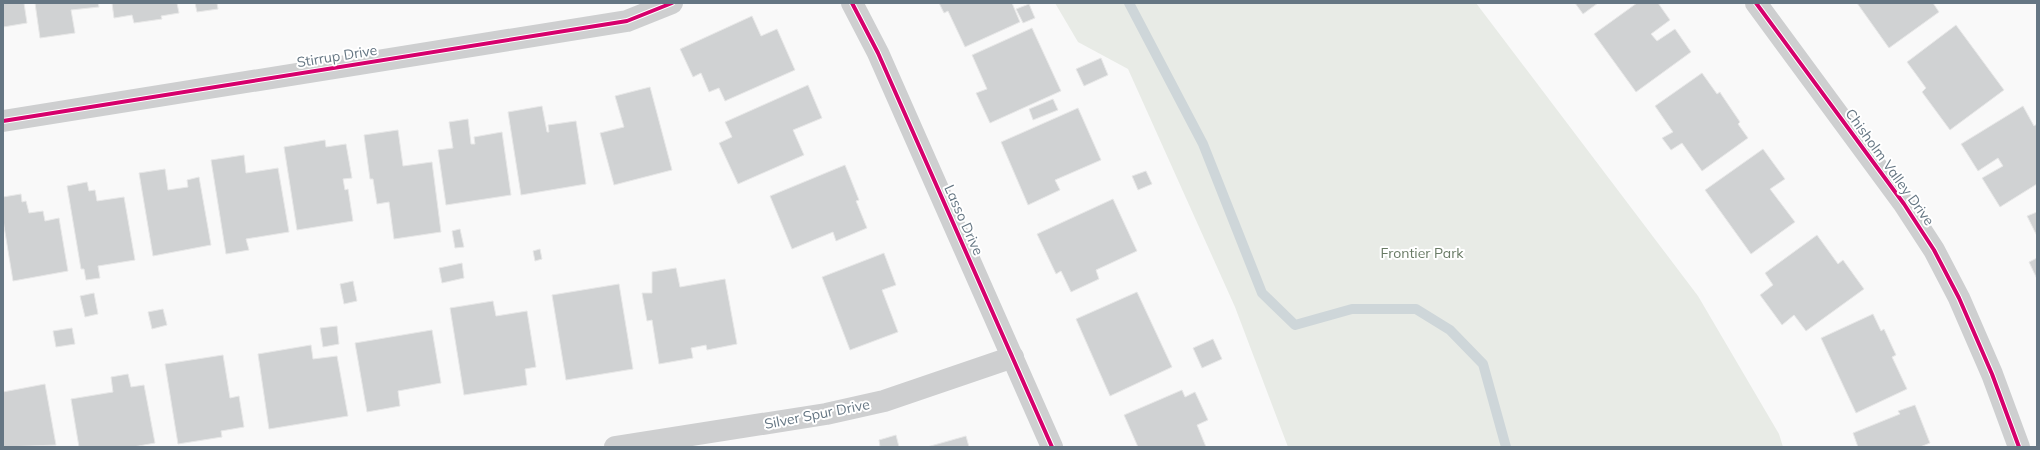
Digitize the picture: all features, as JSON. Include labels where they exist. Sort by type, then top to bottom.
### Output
[{"type":"street","name":"Stirrup Drive","points":[[3,121],[627,21],[672,3]]},
{"type":"street","name":"Lasso Drive","points":[[852,3],[878,53],[1052,447]]},
{"type":"street","name":"Chisholm Valley Drive","points":[[1756,3],[1904,204],[1934,250],[1959,298],[1992,374],[2019,447]]},
{"type":"street","name":"Silver Spur Drive","points":[[615,447],[826,414],[884,400],[1013,357]]},
{"type":"green space","name":"Frontier Park","points":[[1055,3],[1476,3],[1698,296],[1779,434],[1783,447],[1288,447],[1235,307],[1128,69],[1078,42]]},
{"type":"building","points":[[3,3],[24,3],[27,23],[3,27]]},
{"type":"building","points":[[35,3],[98,3],[99,7],[71,10],[75,33],[40,38]]},
{"type":"building","points":[[112,3],[177,3],[179,13],[161,16],[162,19],[134,23],[132,15],[114,18]]},
{"type":"building","points":[[195,3],[217,3],[218,9],[197,12]]},
{"type":"building","points":[[939,3],[1012,3],[1020,22],[965,47],[948,11],[944,13]]},
{"type":"building","points":[[1575,3],[1598,3],[1583,14]]},
{"type":"building","points":[[1637,3],[1658,3],[1670,20],[1651,34],[1657,41],[1675,29],[1691,52],[1636,92],[1594,34]]},
{"type":"building","points":[[1857,3],[1933,3],[1939,12],[1889,48]]},
{"type":"building","points":[[1029,4],[1035,18],[1023,23],[1016,9]]},
{"type":"building","points":[[752,16],[761,36],[777,29],[795,70],[725,101],[719,88],[709,92],[701,73],[693,77],[680,49]]},
{"type":"building","points":[[1956,25],[2004,90],[1950,130],[1922,92],[1926,88],[1907,62]]},
{"type":"building","points":[[1032,28],[1061,91],[990,123],[976,93],[987,89],[972,55]]},
{"type":"building","points":[[1101,58],[1108,75],[1084,86],[1076,69]]},
{"type":"building","points":[[1702,73],[1717,94],[1720,92],[1740,122],[1738,124],[1748,138],[1702,171],[1682,143],[1671,150],[1662,138],[1673,132],[1655,106]]},
{"type":"building","points":[[808,85],[822,118],[793,130],[804,155],[738,184],[719,143],[732,137],[725,122]]},
{"type":"building","points":[[650,87],[672,170],[614,185],[600,133],[624,127],[615,96]]},
{"type":"building","points":[[1053,99],[1058,110],[1033,120],[1029,109]]},
{"type":"building","points":[[542,106],[547,132],[549,132],[548,125],[576,121],[586,184],[521,195],[508,112]]},
{"type":"building","points":[[2023,106],[2034,126],[2037,124],[2037,184],[2000,207],[1982,178],[2003,166],[1998,158],[1978,171],[1961,144]]},
{"type":"building","points":[[1078,108],[1101,160],[1055,180],[1060,190],[1028,205],[1001,142]]},
{"type":"building","points":[[468,119],[471,144],[475,144],[474,137],[502,132],[511,195],[446,205],[438,150],[453,148],[449,122]]},
{"type":"building","points":[[398,130],[403,166],[432,162],[441,232],[394,239],[389,202],[377,204],[373,179],[370,179],[364,135]]},
{"type":"building","points":[[325,140],[326,147],[346,144],[352,178],[343,179],[345,190],[348,189],[353,221],[297,230],[284,147]]},
{"type":"building","points":[[1763,149],[1785,179],[1770,189],[1795,222],[1751,254],[1705,190]]},
{"type":"building","points":[[244,155],[246,173],[278,168],[289,232],[246,239],[249,250],[226,254],[211,160]]},
{"type":"building","points":[[845,165],[859,200],[856,201],[867,228],[836,241],[833,232],[792,249],[770,196]]},
{"type":"building","points":[[165,169],[168,190],[188,187],[187,180],[199,177],[211,245],[153,256],[139,173]]},
{"type":"building","points":[[1146,171],[1152,184],[1138,190],[1132,176]]},
{"type":"building","points":[[87,182],[89,191],[95,190],[97,201],[124,197],[135,260],[98,266],[100,278],[86,280],[84,269],[81,269],[67,186]]},
{"type":"building","points":[[21,194],[22,202],[26,201],[29,213],[43,211],[45,221],[59,218],[68,271],[13,281],[3,220],[3,197]]},
{"type":"building","points":[[1113,199],[1137,251],[1096,270],[1099,279],[1071,292],[1061,271],[1056,274],[1037,234]]},
{"type":"building","points":[[2037,212],[2037,236],[2027,216]]},
{"type":"building","points":[[460,229],[464,247],[455,248],[452,231]]},
{"type":"building","points":[[1817,235],[1838,264],[1843,260],[1864,289],[1806,331],[1794,315],[1782,325],[1760,295],[1773,285],[1765,273]]},
{"type":"building","points":[[540,249],[542,259],[535,261],[533,251]]},
{"type":"building","points":[[884,253],[896,285],[882,290],[898,332],[850,350],[822,277]]},
{"type":"building","points":[[2037,258],[2037,279],[2029,262]]},
{"type":"building","points":[[462,263],[464,278],[442,283],[439,268]]},
{"type":"building","points":[[676,268],[680,287],[725,279],[737,344],[707,350],[706,345],[691,348],[693,358],[659,364],[652,320],[647,321],[642,293],[652,293],[652,272]]},
{"type":"building","points":[[353,281],[357,301],[344,304],[340,284]]},
{"type":"building","points":[[619,284],[633,369],[566,380],[552,295]]},
{"type":"building","points":[[1137,292],[1172,367],[1110,396],[1076,319]]},
{"type":"building","points":[[94,293],[98,314],[85,317],[80,296]]},
{"type":"building","points":[[493,301],[496,316],[527,311],[536,367],[525,369],[527,385],[464,395],[450,308]]},
{"type":"building","points":[[163,309],[167,325],[152,329],[148,312]]},
{"type":"building","points":[[1873,314],[1881,331],[1884,329],[1896,355],[1892,357],[1907,389],[1856,413],[1821,338]]},
{"type":"building","points":[[337,326],[339,344],[323,347],[320,328]]},
{"type":"building","points":[[72,328],[75,344],[56,347],[53,331]]},
{"type":"building","points":[[432,330],[441,383],[398,391],[400,406],[367,412],[355,343]]},
{"type":"building","points":[[1213,339],[1222,359],[1202,368],[1193,348]]},
{"type":"building","points":[[311,345],[313,359],[337,356],[348,416],[269,429],[258,354]]},
{"type":"building","points":[[223,355],[230,398],[239,396],[244,427],[221,431],[222,437],[178,444],[165,364]]},
{"type":"building","points":[[128,374],[131,387],[144,385],[155,443],[133,447],[79,447],[71,399],[113,392],[111,377]]},
{"type":"building","points":[[45,384],[56,445],[3,447],[3,392]]},
{"type":"building","points":[[1182,390],[1185,397],[1195,392],[1208,420],[1197,425],[1206,447],[1138,447],[1124,415]]},
{"type":"building","points":[[1915,405],[1930,443],[1920,447],[1858,447],[1853,433],[1900,414],[1898,411]]},
{"type":"building","points":[[896,435],[899,447],[880,447],[879,440]]},
{"type":"building","points":[[966,436],[969,447],[927,447]]},
{"type":"waterway","points":[[1129,3],[1203,144],[1262,293],[1295,325],[1352,309],[1416,309],[1450,330],[1483,364],[1506,447]]},
{"type":"cycle path","points":[[3,121],[627,21],[672,3]]},
{"type":"cycle path","points":[[852,3],[878,53],[1052,447]]},
{"type":"cycle path","points":[[1756,3],[1904,204],[1934,250],[1959,298],[1992,374],[2019,447]]}]
